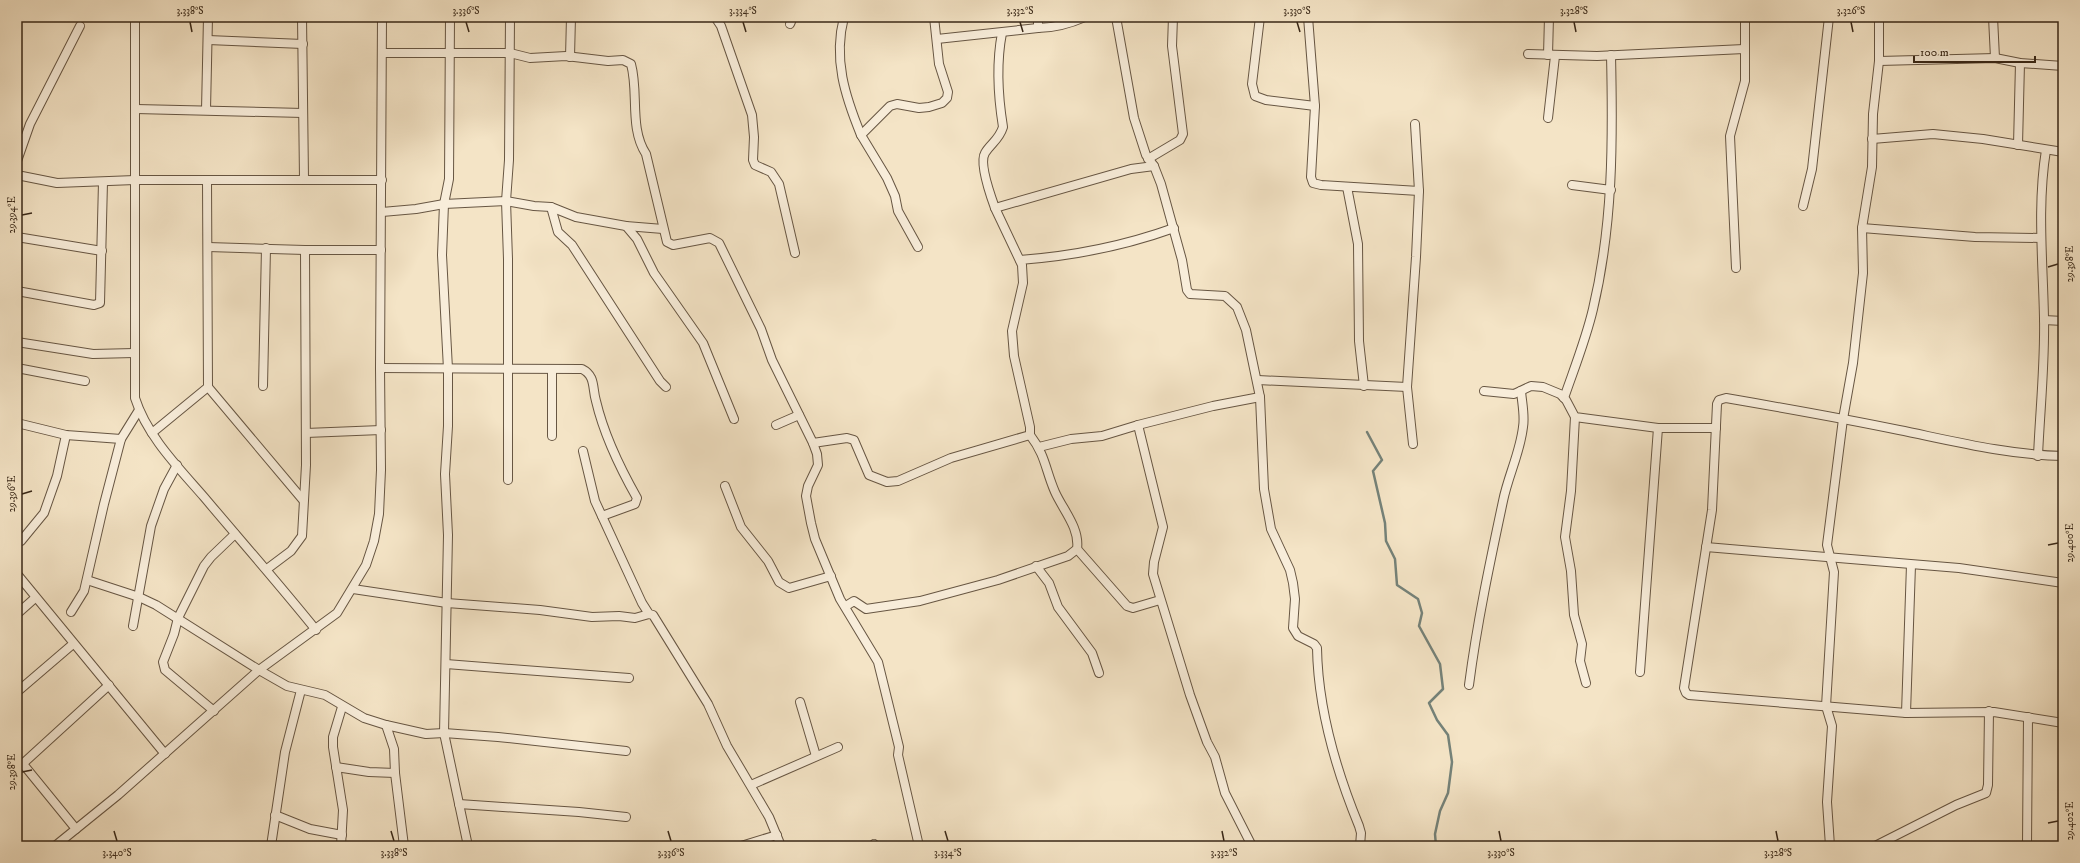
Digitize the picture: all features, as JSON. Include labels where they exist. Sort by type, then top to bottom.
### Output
[{"type":"street","points":[[135,17],[135,398],[139,410],[152,433],[177,466],[267,569],[316,630]]},
{"type":"street","points":[[206,110],[208,17]]},
{"type":"street","points":[[302,17],[304,179]]},
{"type":"street","points":[[56,846],[166,754],[259,670],[316,630],[337,613],[354,589],[366,565],[374,541],[379,514],[381,430],[382,17]]},
{"type":"street","points":[[450,17],[449,179],[444,204],[442,255],[448,369],[448,426],[445,474],[448,535],[444,733],[468,846]]},
{"type":"street","points":[[508,480],[506,201],[509,160],[510,17]]},
{"type":"street","points":[[570,57],[571,17]]},
{"type":"street","points":[[715,17],[721,26],[752,115],[754,137],[753,160],[755,165],[771,172],[779,184],[795,253]]},
{"type":"street","points":[[844,17],[839,51],[841,75],[853,118],[861,135],[887,178],[895,196],[898,211],[918,247]]},
{"type":"street","points":[[861,135],[893,104],[929,107],[942,103],[947,98],[948,92],[938,64],[934,17]]},
{"type":"street","points":[[1038,17],[1038,28]]},
{"type":"street","points":[[937,39],[1063,26],[1085,17]]},
{"type":"street","points":[[1116,17],[1134,118],[1151,163],[1161,184],[1182,260],[1187,290],[1190,294],[1217,294],[1226,296],[1237,307],[1246,330],[1258,380],[1264,489],[1271,529],[1290,570],[1295,599],[1294,628],[1298,636],[1314,644],[1318,648],[1325,720],[1333,756],[1341,782],[1361,833],[1360,846]]},
{"type":"street","points":[[995,208],[1151,163],[1180,140],[1183,134],[1172,46],[1173,17]]},
{"type":"street","points":[[1260,17],[1252,84],[1255,96],[1266,100],[1315,106]]},
{"type":"street","points":[[1308,17],[1315,106],[1311,178],[1313,183],[1321,185],[1419,191]]},
{"type":"street","points":[[1548,17],[1551,56],[1548,118]]},
{"type":"street","points":[[1736,268],[1730,136],[1745,81],[1745,17]]},
{"type":"street","points":[[1803,206],[1812,169],[1829,17]]},
{"type":"street","points":[[1830,846],[1827,802],[1832,726],[1826,706],[1834,572],[1827,545],[1843,418],[1853,363],[1862,273],[1862,228],[1872,167],[1872,139],[1879,61],[1879,17]]},
{"type":"street","points":[[1993,17],[1994,58]]},
{"type":"street","points":[[17,161],[30,124],[80,26]]},
{"type":"street","points":[[846,606],[854,601],[866,609],[920,602],[998,580],[1068,556],[1077,549],[1078,540],[1073,524],[1054,491],[1039,447],[1030,435],[1030,427],[1014,356],[1012,331],[1023,283],[1020,260],[995,208],[983,161],[985,152],[1001,134],[1003,127],[998,78],[998,54],[1002,33]]},
{"type":"street","points":[[208,40],[303,44]]},
{"type":"street","points":[[1528,54],[1551,56],[1611,55],[1744,49]]},
{"type":"street","points":[[382,52],[510,53],[530,58],[570,57],[608,61],[624,60],[632,64],[636,122],[641,145],[646,154],[667,242],[673,245],[710,238],[719,244],[764,338],[772,360],[813,443],[817,454],[818,465],[808,486],[806,496],[815,539],[846,606],[878,662],[891,710],[899,747],[898,755],[918,846]]},
{"type":"street","points":[[1564,398],[1593,310],[1607,231],[1611,190],[1611,55]]},
{"type":"street","points":[[1879,61],[1994,58],[2020,63],[2063,66]]},
{"type":"street","points":[[2018,145],[2020,63]]},
{"type":"street","points":[[136,109],[303,113]]},
{"type":"street","points":[[1413,444],[1407,387],[1419,191],[1415,124]]},
{"type":"street","points":[[1872,139],[1933,134],[2063,152]]},
{"type":"street","points":[[2038,456],[2044,320],[2041,238],[2042,178],[2046,150]]},
{"type":"street","points":[[17,175],[57,183],[135,180],[382,180]]},
{"type":"street","points":[[207,180],[208,387],[303,500]]},
{"type":"street","points":[[17,291],[98,304],[101,300],[103,182]]},
{"type":"street","points":[[1572,185],[1611,190]]},
{"type":"street","points":[[1347,186],[1358,244],[1359,341],[1364,386]]},
{"type":"street","points":[[382,212],[416,209],[444,204],[506,201],[534,206],[551,207],[576,217],[626,226],[663,228]]},
{"type":"street","points":[[551,207],[558,232],[572,245],[660,381],[666,387]]},
{"type":"street","points":[[626,226],[637,238],[654,273],[703,343],[734,419]]},
{"type":"street","points":[[1020,260],[1073,255],[1134,242],[1174,228]]},
{"type":"street","points":[[1862,228],[1975,237],[2041,238]]},
{"type":"street","points":[[17,237],[102,251]]},
{"type":"street","points":[[208,247],[305,250],[381,250]]},
{"type":"street","points":[[263,386],[266,248]]},
{"type":"street","points":[[267,569],[291,552],[302,536],[306,433],[305,250]]},
{"type":"street","points":[[2044,320],[2063,321]]},
{"type":"street","points":[[17,342],[92,354],[134,353]]},
{"type":"street","points":[[17,368],[85,381]]},
{"type":"street","points":[[380,368],[582,369],[591,376],[596,404],[622,472],[637,498],[635,504],[602,516]]},
{"type":"street","points":[[552,370],[552,436]]},
{"type":"street","points":[[1258,380],[1407,387]]},
{"type":"street","points":[[1484,391],[1505,395],[1514,394],[1531,386],[1543,387],[1560,394],[1575,417],[1571,491],[1565,536],[1571,572],[1574,615],[1582,644],[1580,661],[1586,683]]},
{"type":"street","points":[[152,433],[208,387]]},
{"type":"street","points":[[1470,684],[1476,631],[1504,495],[1521,441],[1524,426],[1521,391]]},
{"type":"street","points":[[1039,447],[1071,439],[1102,436],[1138,424],[1213,406],[1260,397]]},
{"type":"street","points":[[2063,456],[2038,456],[1975,446],[1843,418],[1726,398],[1719,400],[1716,404],[1712,510],[1684,688],[1686,693],[1826,706],[1906,713],[1989,711],[2063,722]]},
{"type":"street","points":[[71,612],[84,591],[104,504],[122,439],[139,410]]},
{"type":"street","points":[[776,426],[799,415]]},
{"type":"street","points":[[1575,417],[1658,428],[1716,428]]},
{"type":"street","points":[[17,423],[66,435],[122,439]]},
{"type":"street","points":[[1138,424],[1163,527],[1153,574],[1160,600],[1190,695],[1207,742],[1215,757],[1225,793],[1252,846]]},
{"type":"street","points":[[1640,672],[1658,428]]},
{"type":"street","points":[[306,433],[381,430]]},
{"type":"street","points":[[21,541],[44,513],[57,476],[66,435]]},
{"type":"street","points":[[813,443],[846,438],[854,440],[869,475],[887,482],[898,481],[964,453],[1030,435]]},
{"type":"street","points":[[583,451],[595,501],[642,603],[649,614],[652,615],[708,704],[727,746],[769,817],[781,846]]},
{"type":"street","points":[[133,626],[151,526],[164,489],[177,466]]},
{"type":"street","points":[[725,486],[741,527],[768,562],[780,582],[789,588],[831,576]]},
{"type":"street","points":[[214,711],[163,667],[178,618],[204,566],[211,557],[235,534]]},
{"type":"street","points":[[1706,547],[1959,568],[2063,583]]},
{"type":"street","points":[[1077,549],[1127,606],[1132,608],[1160,600]]},
{"type":"street","points":[[1906,713],[1911,565]]},
{"type":"street","points":[[1036,566],[1049,584],[1058,607],[1092,653],[1099,672]]},
{"type":"street","points":[[17,574],[73,644],[166,754]]},
{"type":"street","points":[[87,580],[139,597],[178,618],[259,670],[287,686],[324,696],[364,718],[386,725],[426,734],[444,733],[498,737],[626,751]]},
{"type":"street","points":[[354,589],[447,603],[540,610],[592,617],[620,616],[635,618],[649,614]]},
{"type":"street","points":[[17,614],[35,598]]},
{"type":"street","points":[[17,692],[73,644]]},
{"type":"street","points":[[446,664],[629,678]]},
{"type":"street","points":[[76,829],[20,766],[109,685]]},
{"type":"street","points":[[271,846],[285,752],[301,690]]},
{"type":"street","points":[[800,702],[816,756]]},
{"type":"street","points":[[341,846],[344,810],[336,767],[333,736],[342,707]]},
{"type":"street","points":[[1875,846],[1952,807],[1986,793],[1988,785],[1989,711]]},
{"type":"street","points":[[2027,846],[2028,717]]},
{"type":"street","points":[[386,725],[394,749],[395,773],[404,846]]},
{"type":"street","points":[[750,785],[838,747]]},
{"type":"street","points":[[336,767],[369,772],[395,773]]},
{"type":"street","points":[[459,804],[579,812],[626,818]]},
{"type":"street","points":[[275,815],[310,829],[342,835]]},
{"type":"street","points":[[741,846],[777,835]]},
{"type":"waterway","points":[[1367,432],[1382,460],[1373,471],[1385,523],[1386,541],[1395,559],[1397,585],[1418,599],[1422,613],[1419,626],[1440,664],[1443,689],[1429,703],[1437,720],[1448,735],[1452,762],[1448,793],[1440,811],[1435,834],[1436,846]]}]
